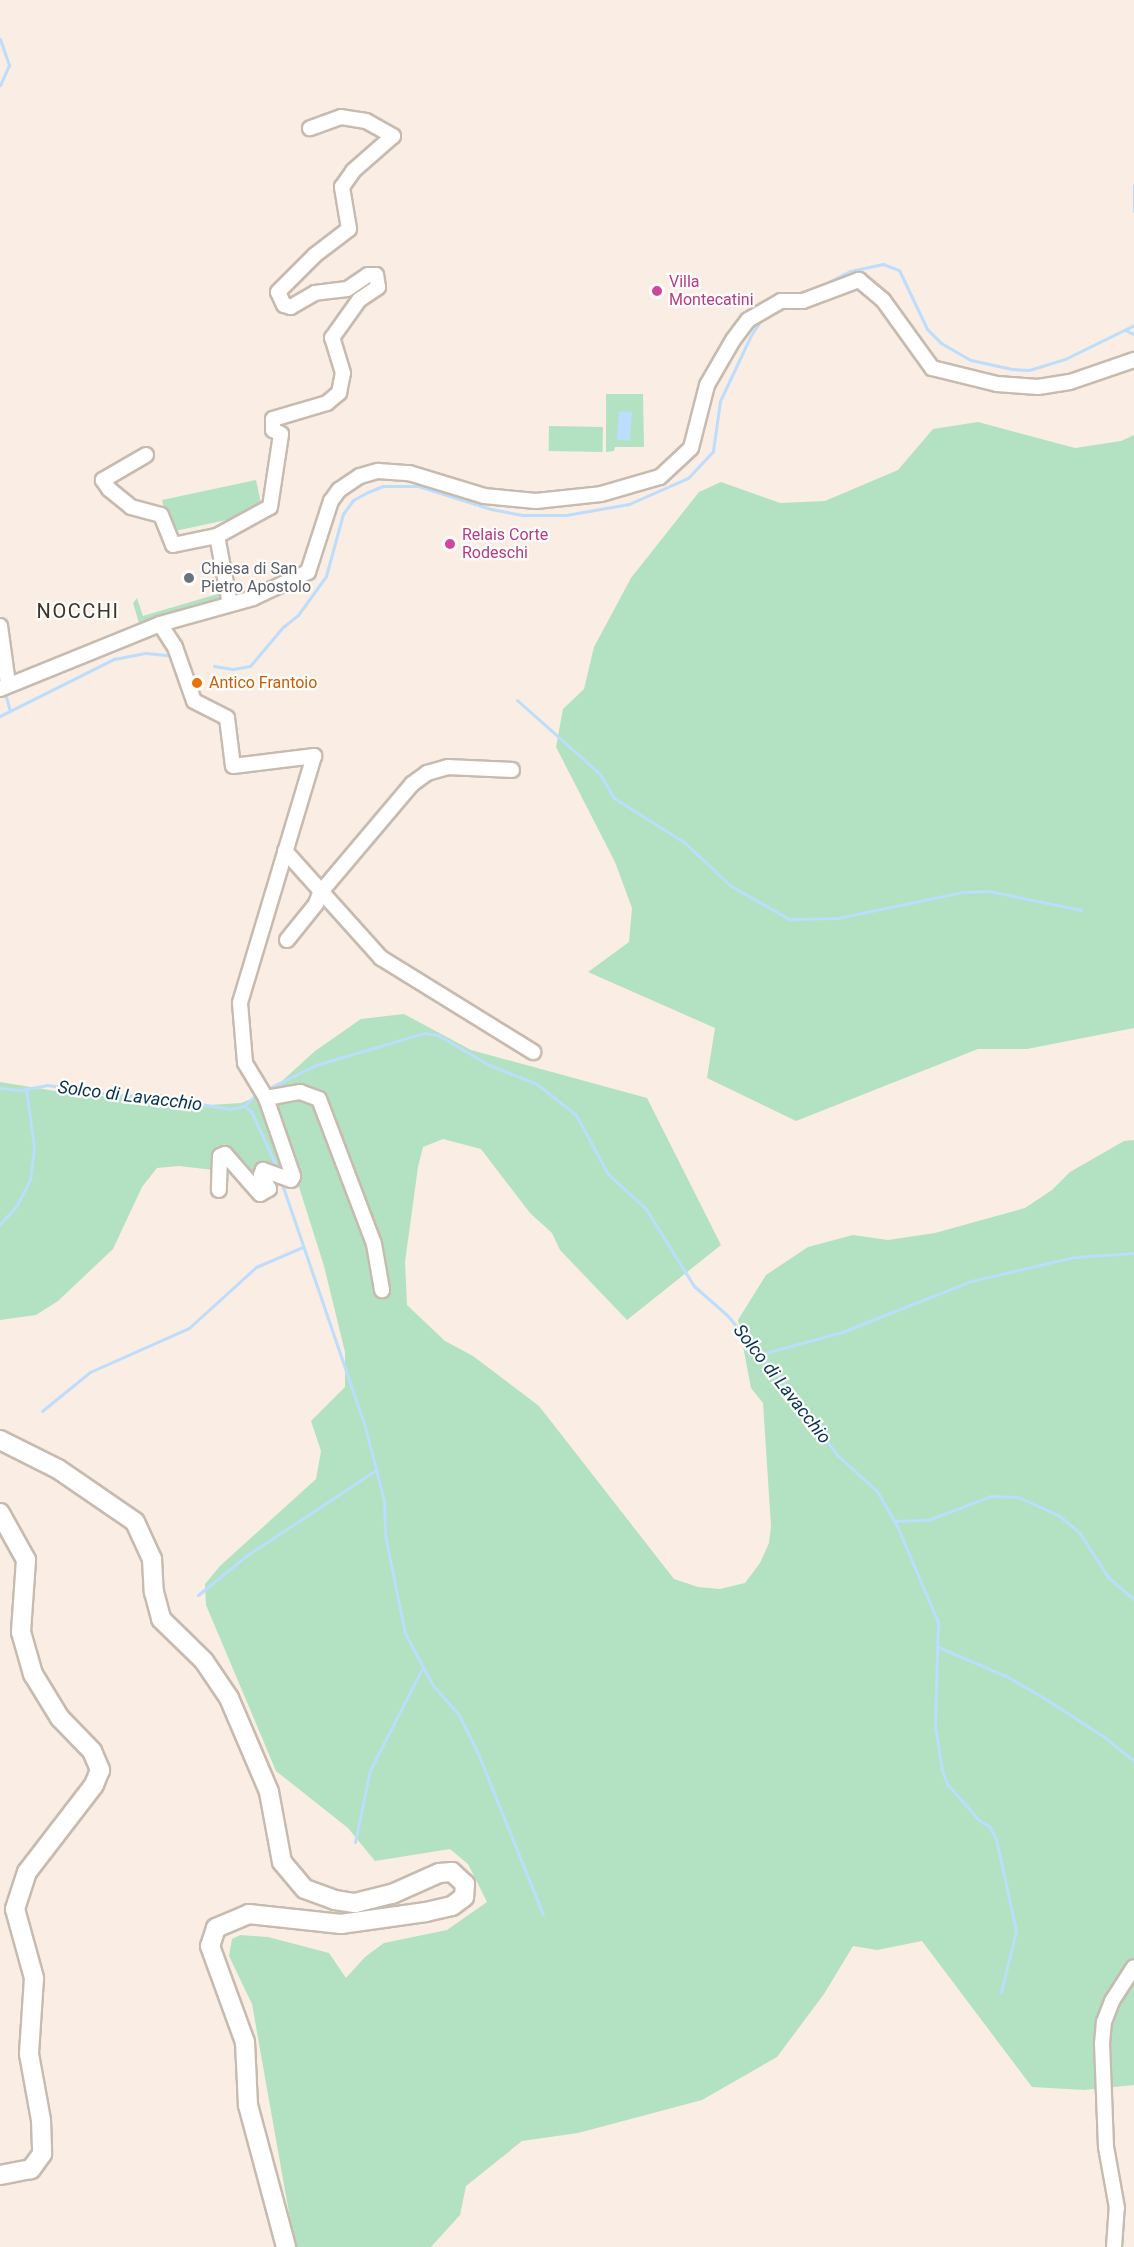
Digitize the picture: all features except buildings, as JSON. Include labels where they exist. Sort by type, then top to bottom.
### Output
[{"type":"main road","points":[[0,1440],[58,1469],[135,1522],[152,1559],[154,1592],[161,1619],[204,1661],[229,1698],[269,1792],[282,1862],[305,1889],[334,1900],[355,1902],[392,1894],[439,1873],[452,1872],[465,1884],[464,1897],[452,1906],[426,1912],[341,1924],[249,1914],[216,1928],[210,1946],[245,2042],[248,2105],[286,2247]]},
{"type":"main road","points":[[0,1514],[26,1560],[21,1632],[30,1668],[42,1693],[92,1751],[100,1770],[94,1785],[27,1872],[15,1908],[34,1978],[29,2054],[41,2120],[42,2154],[31,2169],[0,2175]]},
{"type":"street","points":[[146,455],[103,480],[109,489],[131,507],[161,515],[173,545],[217,536],[265,513],[270,507],[282,434],[273,430],[273,419],[327,403],[339,393],[343,373],[332,338],[358,300],[378,287],[372,274],[347,289],[315,293],[291,307],[278,299],[285,283],[349,229],[342,187],[353,171],[393,136],[366,121],[341,117],[310,128]]},
{"type":"street","points":[[0,626],[4,687],[160,624],[230,604],[308,572],[331,501],[339,490],[360,476],[378,471],[409,473],[484,496],[536,501],[601,494],[660,477],[691,448],[707,385],[733,340],[748,320],[792,300],[859,280],[868,284],[932,368],[997,384],[1038,387],[1070,382],[1134,360]]},
{"type":"street","points":[[217,536],[230,604]]},
{"type":"street","points":[[160,624],[174,647],[194,701],[227,718],[233,766],[314,756],[240,1004],[245,1063],[266,1098],[271,1121],[293,1176],[291,1180],[263,1170],[261,1175],[269,1187],[260,1194],[225,1154],[220,1156],[219,1190]]},
{"type":"street","points":[[287,940],[316,904],[320,893],[412,784],[427,772],[466,765],[512,770]]},
{"type":"street","points":[[285,851],[320,893],[396,970],[442,993],[533,1052]]},
{"type":"street","points":[[266,1098],[300,1092],[319,1099],[374,1244],[382,1290]]},
{"type":"street","points":[[1114,2247],[1118,2208],[1107,2157],[1102,2044],[1104,2022],[1112,2001],[1134,1967]]},
{"type":"green space","points":[[606,394],[643,394],[644,447],[615,447],[614,451],[606,452]]},
{"type":"green space","points":[[978,422],[1075,448],[1121,441],[1134,435],[1134,1028],[1027,1049],[978,1049],[796,1121],[707,1078],[715,1028],[588,972],[629,942],[632,908],[615,862],[556,747],[563,709],[584,689],[594,647],[631,578],[699,492],[721,482],[780,503],[825,501],[898,470],[933,429]]},
{"type":"green space","points":[[549,426],[603,427],[603,452],[549,451]]},
{"type":"green space","points":[[256,480],[263,512],[169,532],[162,500]]},
{"type":"green space","points":[[221,593],[223,597],[139,623],[133,603],[137,598],[143,616]]},
{"type":"green space","points":[[404,1014],[471,1050],[647,1098],[721,1245],[627,1320],[560,1250],[552,1233],[530,1213],[481,1149],[443,1139],[423,1147],[418,1167],[405,1262],[407,1305],[445,1341],[473,1356],[539,1406],[674,1579],[698,1587],[720,1589],[745,1583],[760,1563],[769,1543],[771,1526],[763,1403],[751,1388],[738,1320],[766,1275],[808,1247],[853,1235],[888,1240],[935,1233],[1025,1208],[1052,1190],[1070,1172],[1124,1141],[1134,1140],[1134,2085],[1084,2090],[1032,2087],[922,1941],[877,1950],[853,1946],[824,1994],[777,2057],[702,2100],[578,2133],[522,2141],[466,2186],[460,2215],[431,2247],[295,2247],[252,2004],[229,1956],[232,1939],[240,1935],[268,1937],[329,1953],[346,1978],[365,1957],[384,1943],[447,1930],[487,1902],[468,1864],[450,1849],[375,1861],[348,1828],[276,1771],[206,1605],[205,1584],[220,1566],[316,1479],[321,1451],[311,1421],[345,1387],[345,1352],[324,1266],[293,1168],[231,1172],[179,1166],[157,1168],[142,1187],[113,1249],[58,1301],[36,1315],[0,1320],[0,1082],[92,1097],[155,1093],[209,1105],[241,1103],[271,1091],[315,1051],[361,1019]]},
{"type":"water","points":[[619,411],[632,412],[630,441],[617,440]]},
{"type":"waterway","points":[[0,39],[9,65],[0,85]]},
{"type":"waterway","points":[[1134,185],[1134,211]]},
{"type":"waterway","points":[[801,296],[850,271],[883,264],[899,270],[927,329],[941,343],[971,360],[1012,369],[1029,370],[1065,359],[1134,325]]},
{"type":"waterway","points":[[214,666],[233,669],[250,666],[283,627],[298,615],[326,576],[343,514],[353,500],[383,486],[418,486],[491,509],[523,515],[566,515],[629,504],[688,478],[713,451],[720,401],[751,335],[761,320],[786,307]]},
{"type":"waterway","points":[[1125,330],[1134,334]]},
{"type":"waterway","points":[[0,716],[114,659],[146,653],[173,656]]},
{"type":"waterway","points":[[6,697],[10,711]]},
{"type":"waterway","points":[[517,700],[600,774],[614,798],[684,842],[731,886],[789,919],[838,918],[962,892],[989,891],[1081,910]]},
{"type":"waterway","name":"Solco di Lavacchio","points":[[267,1089],[316,1065],[424,1033],[438,1035],[489,1065],[537,1084],[576,1115],[608,1174],[646,1209],[694,1286],[727,1315],[794,1395],[837,1455],[877,1491],[897,1526],[938,1622],[935,1726],[942,1770],[947,1784],[979,1820],[990,1827],[996,1839],[1016,1931],[1001,1992]]},
{"type":"waterway","name":"Solco di Lavacchio","points":[[0,1088],[20,1090],[47,1085],[146,1099],[159,1097],[230,1109],[244,1106],[256,1095]]},
{"type":"waterway","points":[[0,1224],[17,1205],[30,1180],[34,1147],[26,1089]]},
{"type":"waterway","points":[[244,1106],[251,1111],[275,1163]]},
{"type":"waterway","points":[[283,1187],[364,1423],[384,1501],[385,1535],[405,1633],[432,1684],[459,1715],[477,1751],[543,1914]]},
{"type":"waterway","points":[[42,1411],[90,1372],[189,1328],[256,1267],[303,1247]]},
{"type":"waterway","points":[[758,1355],[842,1332],[971,1281],[1074,1257],[1134,1253]]},
{"type":"waterway","points":[[198,1595],[246,1556],[376,1470]]},
{"type":"waterway","points":[[894,1521],[928,1520],[991,1496],[1018,1497],[1058,1515],[1079,1532],[1108,1577],[1134,1600]]},
{"type":"waterway","points":[[938,1647],[1006,1676],[1044,1698],[1103,1736],[1134,1761]]},
{"type":"waterway","points":[[355,1842],[370,1770],[423,1667]]},
{"type":"place","name":"Villa Montecatini","points":[[657,291]]},
{"type":"place","name":"Relais Corte Rodeschi","points":[[450,544]]},
{"type":"place","name":"Chiesa di San Pietro Apostolo","points":[[189,578]]},
{"type":"place","name":"Antico Frantoio","points":[[197,683]]},
{"type":"district","name":"NOCCHI","points":[[78,611]]}]
